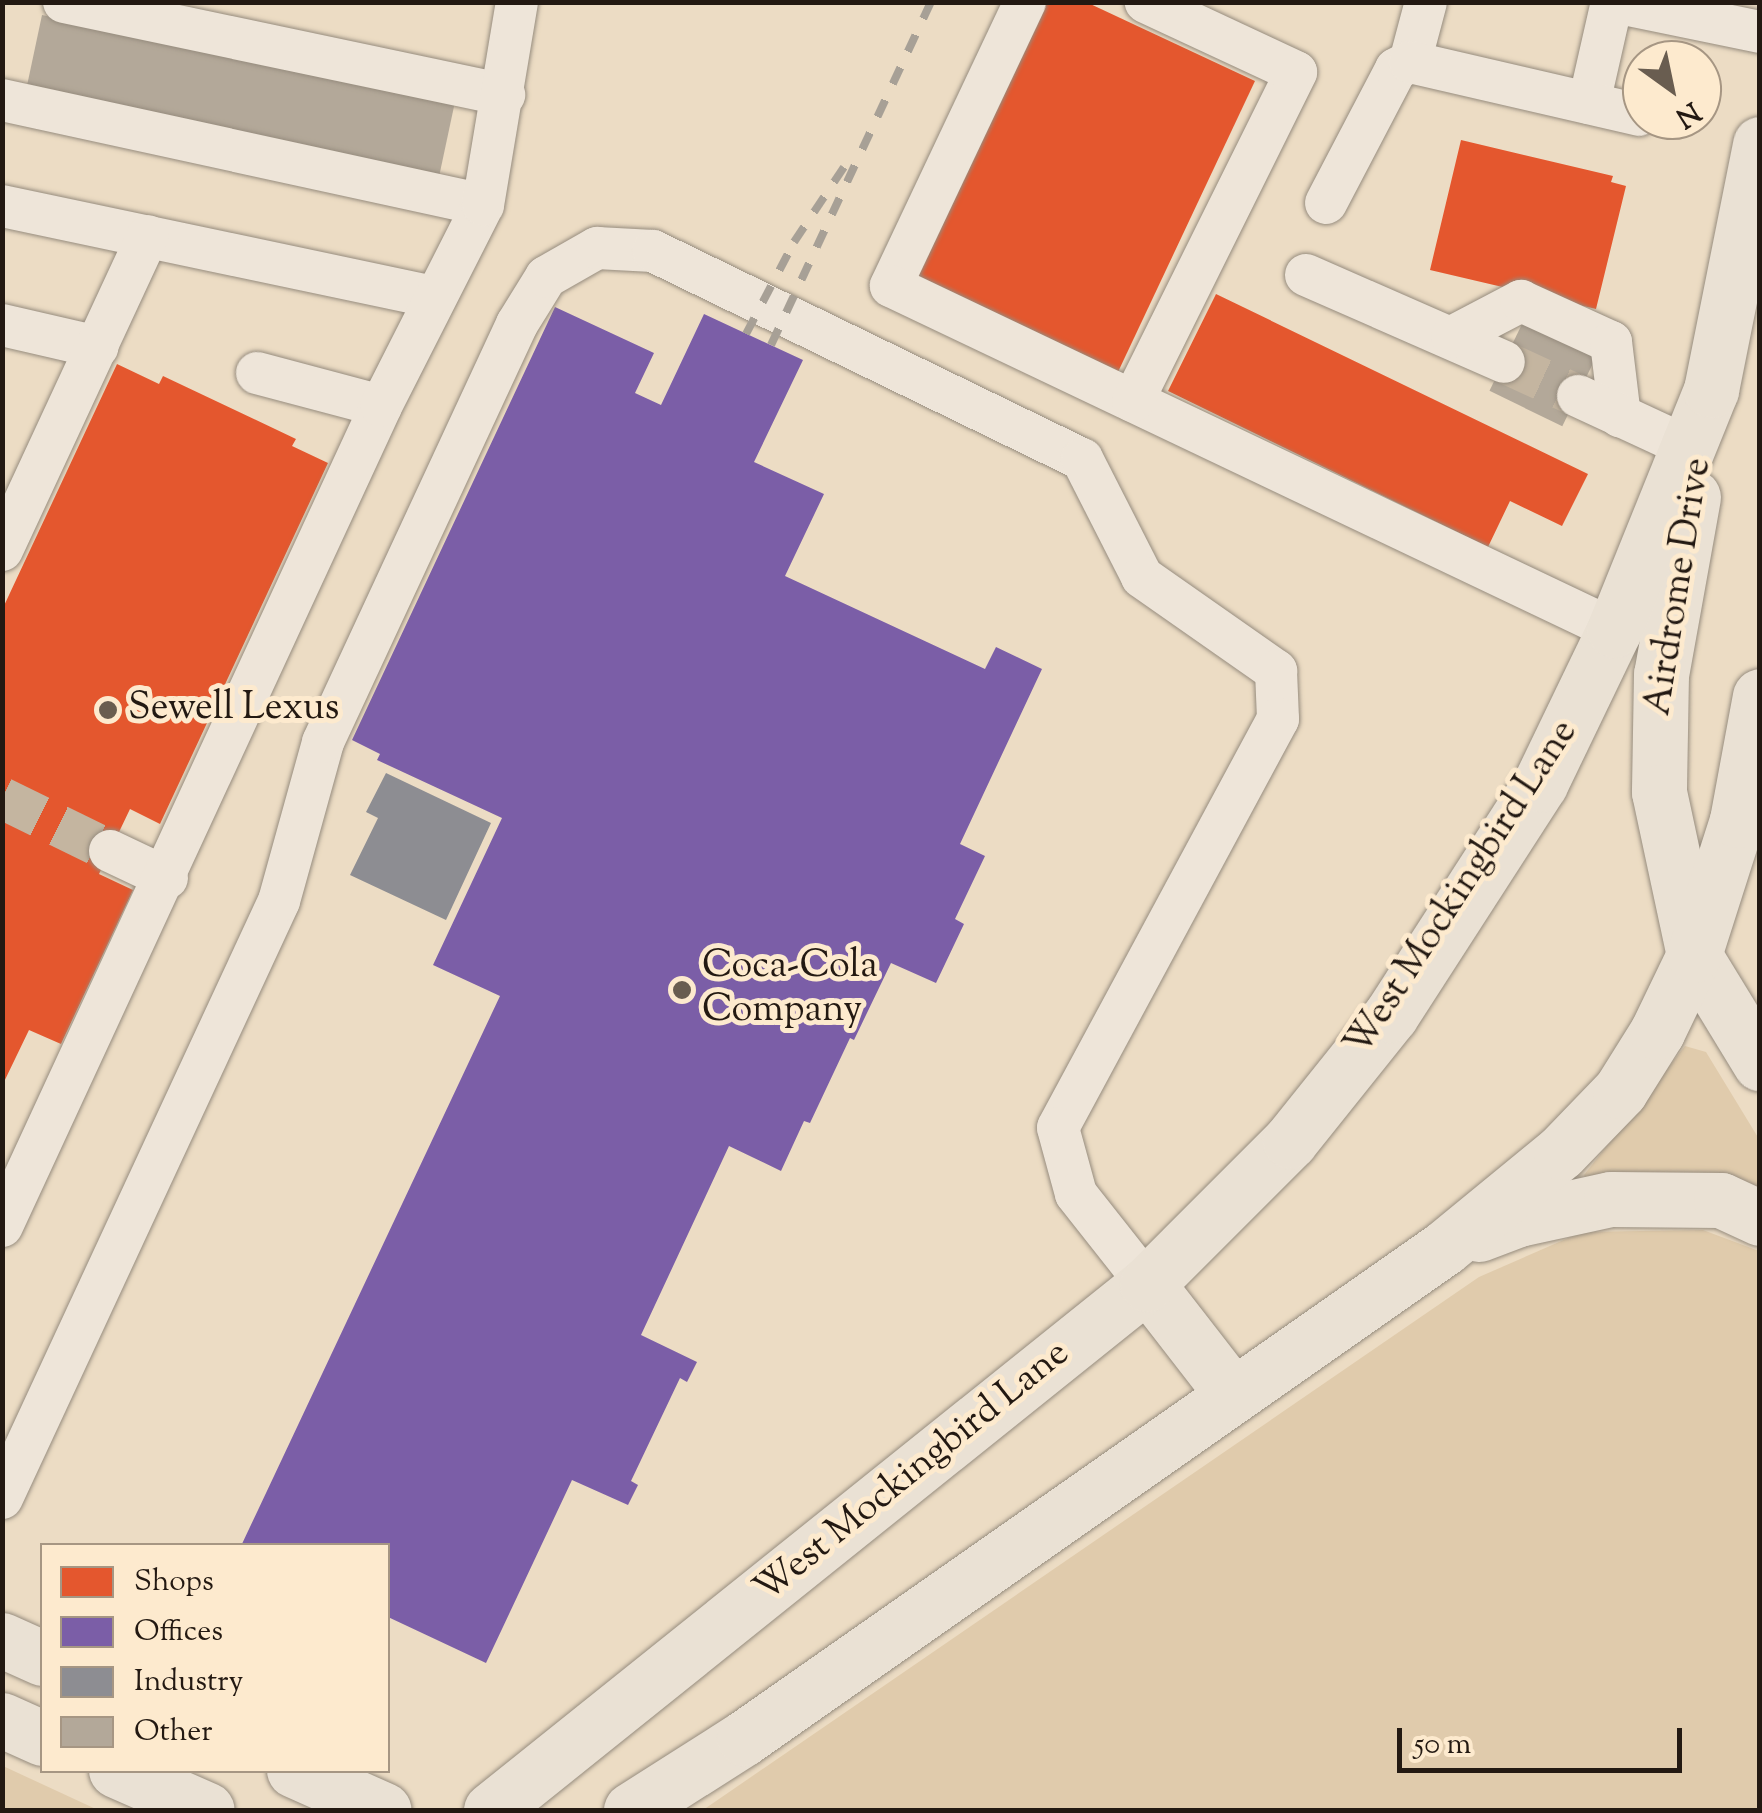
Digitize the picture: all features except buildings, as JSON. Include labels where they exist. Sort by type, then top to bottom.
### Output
[{"type":"main road","name":"West Mockingbird Lane","points":[[492,1810],[1147,1284],[1290,1141],[1391,1015],[1540,784],[1614,630],[1711,390],[1754,203],[1760,144]]},
{"type":"main road","name":"Airdrome Drive","points":[[1711,390],[1661,674],[1659,792],[1694,955],[1760,1063]]},
{"type":"main road","points":[[632,1810],[744,1738],[1444,1248],[1561,1152],[1620,1090],[1657,1032],[1694,955],[1737,820],[1760,696]]},
{"type":"main road","points":[[1444,1248],[1519,1219],[1611,1199],[1721,1200],[1760,1218]]},
{"type":"main road","points":[[1147,1284],[1233,1396]]},
{"type":"main road","points":[[2,1640],[40,1657]]},
{"type":"main road","points":[[2,1720],[40,1737]]},
{"type":"main road","points":[[681,1810],[744,1738]]},
{"type":"main road","points":[[121,1773],[177,1805]]},
{"type":"main road","points":[[301,1773],[384,1810]]},
{"type":"lane","points":[[64,2],[504,95]]},
{"type":"lane","points":[[2,1226],[166,878],[380,406],[483,204],[517,2]]},
{"type":"lane","points":[[1025,2],[891,286],[1614,630]]},
{"type":"lane","points":[[1133,401],[1296,72],[1146,2]]},
{"type":"lane","points":[[1410,62],[1426,2]]},
{"type":"lane","points":[[1589,103],[1613,2],[1760,32]]},
{"type":"lane","points":[[1326,204],[1396,69],[1410,62],[1622,111]]},
{"type":"lane","points":[[2,100],[483,204]]},
{"type":"lane","points":[[2,206],[434,297]]},
{"type":"lane","points":[[2,550],[148,236]]},
{"type":"lane","points":[[2,1498],[279,901],[323,742],[518,324],[546,277],[598,248],[653,251],[1082,460],[1142,578],[1276,671],[1278,718],[1058,1128],[1076,1194],[1147,1284]]},
{"type":"lane","points":[[1306,275],[1504,362]]},
{"type":"lane","points":[[1452,337],[1522,301],[1611,342],[1620,416]]},
{"type":"lane","points":[[2,325],[97,347]]},
{"type":"lane","points":[[257,373],[380,406]]},
{"type":"lane","points":[[1578,396],[1688,447]]},
{"type":"lane","points":[[110,851],[166,878]]},
{"type":"shaded area","points":[[1685,1046],[1706,1052],[1759,1139],[1759,1201],[1587,1181],[1584,1175]]},
{"type":"shaded area","points":[[1703,1230],[1759,1251],[1759,1810],[703,1810],[1479,1277],[1582,1232]]},
{"type":"shaded area","points":[[3,1766],[98,1810],[3,1810]]},
{"type":"tunnel","points":[[1504,362],[1578,396]]},
{"type":"tunnel","points":[[2,798],[110,851]]},
{"type":"railway","points":[[771,345],[931,2]]},
{"type":"railway","points":[[746,334],[794,242],[844,167]]},
{"type":"place","name":"Sewell Lexus","points":[[108,710]]},
{"type":"place","name":"Coca-Cola Company","points":[[682,990]]}]
